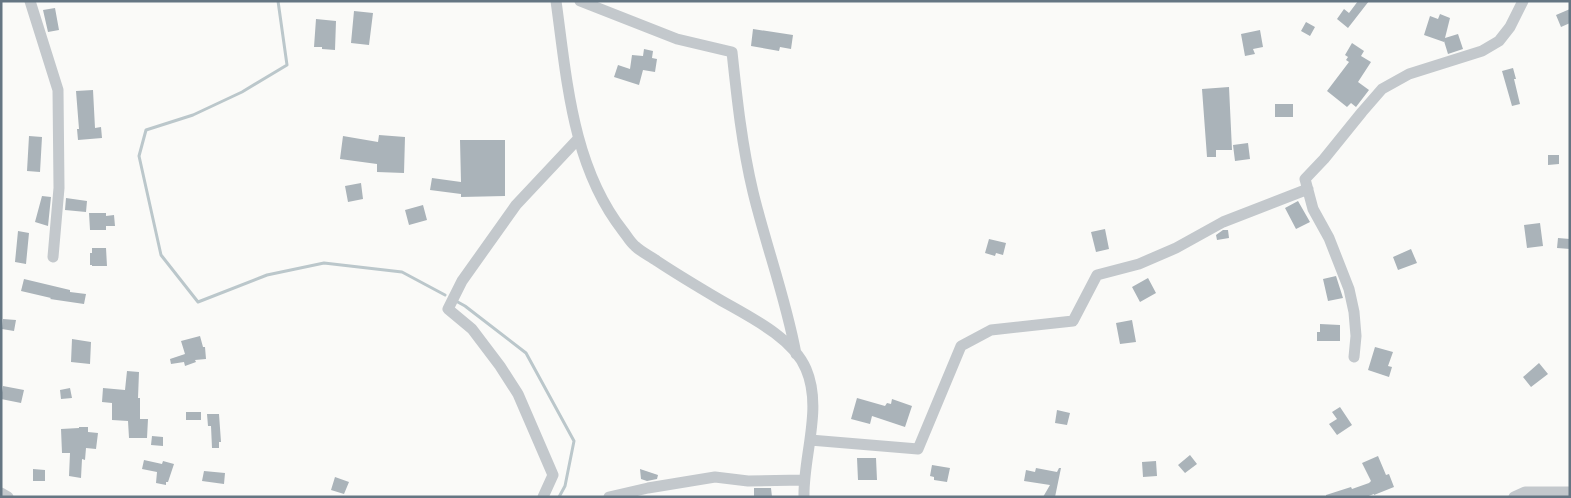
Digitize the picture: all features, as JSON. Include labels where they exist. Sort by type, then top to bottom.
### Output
[{"type":"street","points":[[30,1],[58,90],[59,188],[53,257]]},
{"type":"street","points":[[556,1],[570,100],[578,139],[598,191],[615,220],[635,246],[675,273],[768,328],[796,354],[806,369],[812,396],[810,440],[803,480],[804,497]]},
{"type":"street","points":[[580,1],[677,39],[732,52],[739,118],[753,191],[791,328],[796,354]]},
{"type":"street","points":[[1354,357],[1356,336],[1354,312],[1349,289],[1329,238],[1313,209],[1305,179],[1382,90],[1409,74],[1482,51],[1499,41],[1510,27],[1523,1]]},
{"type":"street","points":[[543,497],[553,475],[518,394],[472,329],[448,309],[462,282],[516,205],[578,139]]},
{"type":"street","points":[[810,440],[918,449],[961,346],[991,330],[1073,321],[1097,275],[1139,264],[1176,248],[1223,222],[1308,189]]},
{"type":"street","points":[[609,497],[648,488],[715,477],[748,481],[803,480]]},
{"type":"street","points":[[1514,497],[1525,492],[1570,492]]},
{"type":"street","points":[[1,493],[8,497]]},
{"type":"building","points":[[1358,1],[1369,1],[1348,28],[1337,19],[1344,9],[1349,13]]},
{"type":"building","points":[[55,8],[59,30],[48,32],[43,10]]},
{"type":"building","points":[[1570,9],[1570,23],[1561,27],[1556,15]]},
{"type":"building","points":[[354,11],[373,13],[369,45],[351,43]]},
{"type":"building","points":[[1440,14],[1450,18],[1445,38],[1458,34],[1463,49],[1448,54],[1444,41],[1424,35],[1430,16],[1438,19]]},
{"type":"building","points":[[316,19],[336,21],[335,50],[314,47]]},
{"type":"building","points":[[1306,22],[1315,27],[1310,36],[1301,31]]},
{"type":"building","points":[[753,29],[793,35],[791,49],[780,47],[779,51],[751,46]]},
{"type":"building","points":[[1260,30],[1263,47],[1253,49],[1255,54],[1245,56],[1241,34]]},
{"type":"building","points":[[1352,43],[1364,51],[1361,56],[1371,62],[1358,82],[1369,90],[1356,107],[1351,103],[1347,107],[1327,91],[1349,62],[1346,60],[1348,57],[1345,55]]},
{"type":"building","points":[[644,49],[653,51],[652,58],[657,59],[655,72],[643,70],[639,85],[614,77],[618,65],[630,69],[632,55],[643,56]]},
{"type":"building","points":[[1513,68],[1520,104],[1512,106],[1502,71]]},
{"type":"building","points":[[1229,87],[1232,150],[1216,150],[1216,157],[1207,157],[1202,89]]},
{"type":"building","points":[[93,90],[95,128],[101,127],[102,138],[78,140],[76,91]]},
{"type":"building","points":[[1275,104],[1293,104],[1293,117],[1275,117]]},
{"type":"building","points":[[379,135],[405,137],[404,173],[377,172],[377,164],[340,159],[343,136],[378,142]]},
{"type":"building","points":[[29,136],[42,137],[40,172],[27,171]]},
{"type":"building","points":[[460,140],[505,140],[505,196],[461,197],[461,194],[430,190],[432,178],[461,182]]},
{"type":"building","points":[[1248,143],[1250,159],[1235,161],[1233,145]]},
{"type":"building","points":[[1548,155],[1559,155],[1559,164],[1548,165]]},
{"type":"building","points":[[361,183],[363,199],[348,202],[345,186]]},
{"type":"building","points":[[42,196],[51,197],[48,226],[35,222]]},
{"type":"building","points":[[66,198],[87,201],[86,212],[65,210]]},
{"type":"building","points":[[1298,201],[1310,222],[1296,229],[1285,208]]},
{"type":"building","points":[[423,205],[427,220],[409,225],[405,210]]},
{"type":"building","points":[[89,213],[106,213],[106,216],[114,215],[115,226],[106,226],[106,230],[90,230]]},
{"type":"building","points":[[1540,223],[1543,246],[1527,248],[1524,225]]},
{"type":"building","points":[[1105,229],[1109,249],[1096,252],[1091,232]]},
{"type":"building","points":[[1223,230],[1228,230],[1229,238],[1217,240],[1216,235]]},
{"type":"building","points":[[18,231],[29,233],[26,264],[15,262]]},
{"type":"building","points":[[1558,238],[1570,239],[1570,249],[1557,248]]},
{"type":"building","points":[[989,239],[1006,243],[1003,255],[996,253],[995,256],[985,253]]},
{"type":"building","points":[[92,248],[106,248],[107,266],[90,265]]},
{"type":"building","points":[[1411,249],[1417,263],[1398,270],[1393,257]]},
{"type":"building","points":[[1336,276],[1343,298],[1328,301],[1323,279]]},
{"type":"building","points":[[1148,278],[1156,293],[1140,302],[1132,287]]},
{"type":"building","points":[[24,279],[70,290],[70,292],[86,294],[84,304],[50,299],[21,291]]},
{"type":"building","points":[[3,319],[16,320],[14,331],[2,329]]},
{"type":"building","points":[[1132,320],[1136,342],[1120,344],[1116,323]]},
{"type":"building","points":[[1320,324],[1340,325],[1340,341],[1317,341],[1317,332],[1320,332]]},
{"type":"building","points":[[200,336],[203,347],[205,347],[206,359],[195,360],[196,362],[185,366],[184,362],[171,364],[170,359],[185,354],[181,341]]},
{"type":"building","points":[[72,339],[91,342],[90,364],[71,362]]},
{"type":"building","points":[[1375,347],[1393,352],[1388,366],[1392,367],[1389,377],[1368,370]]},
{"type":"building","points":[[1539,363],[1548,374],[1531,387],[1523,377]]},
{"type":"building","points":[[127,371],[139,372],[138,398],[140,398],[140,419],[148,419],[147,438],[129,438],[128,421],[112,420],[112,403],[102,402],[103,388],[125,390]]},
{"type":"building","points":[[3,386],[24,390],[21,403],[1,399]]},
{"type":"building","points":[[70,388],[72,398],[61,399],[60,390]]},
{"type":"building","points":[[857,398],[885,406],[887,403],[891,404],[892,399],[912,406],[905,427],[872,416],[870,424],[851,419]]},
{"type":"building","points":[[1340,407],[1352,425],[1337,435],[1329,424],[1337,419],[1332,412]]},
{"type":"building","points":[[1057,410],[1070,413],[1067,425],[1055,423]]},
{"type":"building","points":[[186,412],[201,412],[201,420],[186,420]]},
{"type":"building","points":[[207,414],[219,414],[221,442],[219,442],[219,448],[212,448],[211,426],[208,426]]},
{"type":"building","points":[[88,427],[88,432],[98,433],[96,449],[86,448],[85,460],[82,459],[81,478],[69,476],[70,453],[62,453],[61,429]]},
{"type":"building","points":[[152,436],[163,437],[163,446],[151,445]]},
{"type":"building","points":[[1190,455],[1197,464],[1185,473],[1178,465]]},
{"type":"building","points":[[1378,456],[1386,475],[1389,474],[1394,487],[1366,497],[1326,497],[1326,495],[1369,483],[1371,481],[1362,463]]},
{"type":"building","points":[[857,458],[876,458],[877,480],[858,480]]},
{"type":"building","points":[[144,460],[162,464],[163,461],[174,464],[166,485],[156,483],[157,472],[142,469]]},
{"type":"building","points":[[1156,461],[1157,476],[1143,477],[1142,462]]},
{"type":"building","points":[[932,465],[950,468],[947,482],[934,480],[934,477],[930,476]]},
{"type":"building","points":[[1036,468],[1057,472],[1061,468],[1055,497],[1043,497],[1050,485],[1024,481],[1026,470],[1035,472]]},
{"type":"building","points":[[33,469],[45,470],[45,481],[33,481]]},
{"type":"building","points":[[640,469],[658,475],[657,479],[647,481],[641,479]]},
{"type":"building","points":[[204,471],[225,473],[224,484],[202,481]]},
{"type":"building","points":[[335,477],[349,482],[344,494],[331,490]]},
{"type":"building","points":[[754,488],[771,488],[772,497],[754,497]]},
{"type":"waterway","points":[[278,1],[287,65],[242,92],[193,115],[146,130],[139,156],[161,255],[198,302],[267,275],[324,263],[402,272],[445,295]]},
{"type":"waterway","points":[[456,301],[526,353],[574,441],[565,486],[559,497]]}]
